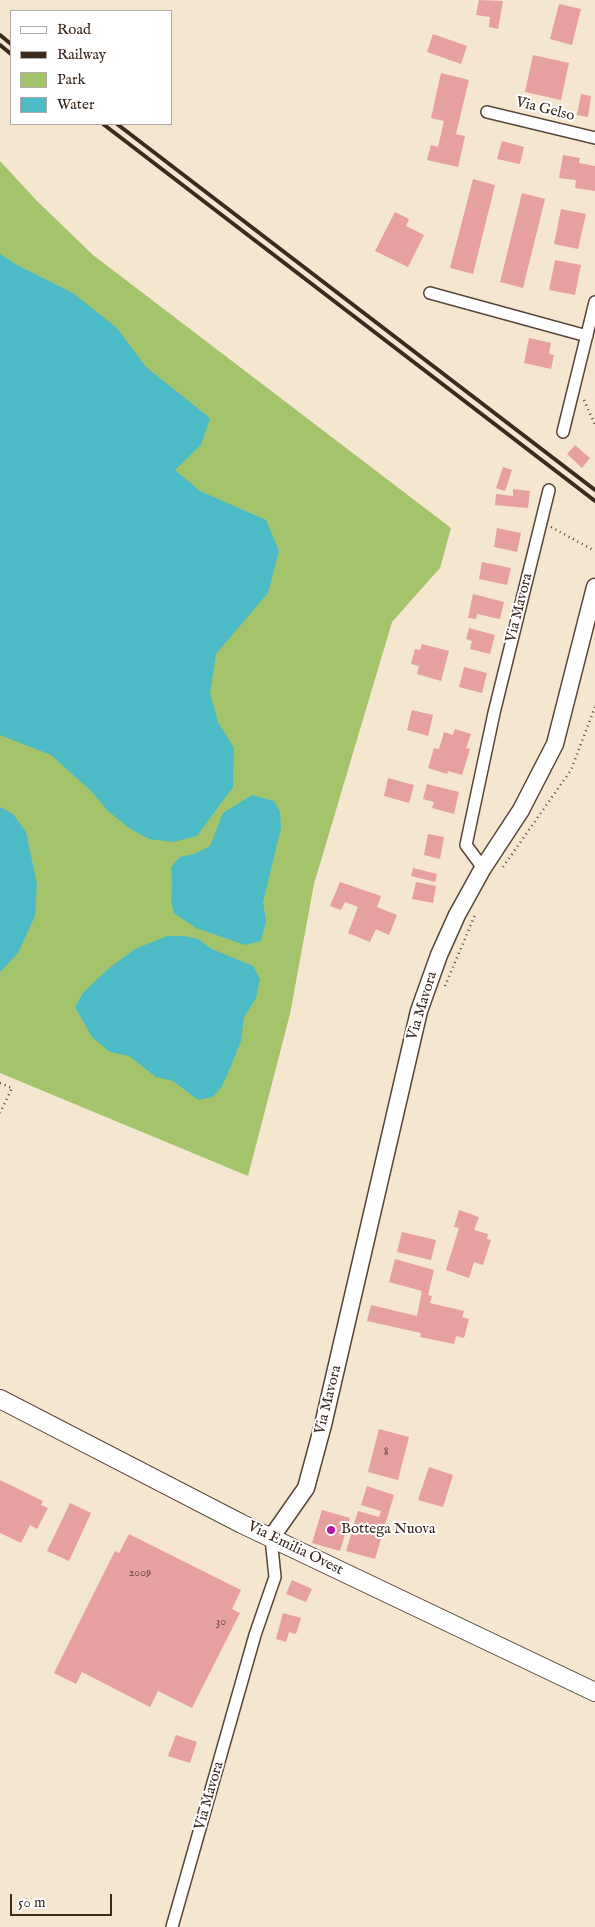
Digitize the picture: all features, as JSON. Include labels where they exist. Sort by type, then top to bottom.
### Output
[{"type":"main road","name":"Via Emilia Ovest","points":[[0,1399],[271,1538],[595,1692]]},
{"type":"street","name":"Via Gelso","points":[[487,112],[595,138]]},
{"type":"street","points":[[430,293],[587,336]]},
{"type":"street","points":[[563,432],[595,302]]},
{"type":"street","name":"Via Mavora","points":[[483,868],[466,845],[494,714],[549,490]]},
{"type":"street","name":"Via Mavora","points":[[172,1927],[255,1635],[275,1577],[271,1538],[306,1488],[323,1425],[419,1011],[439,955],[457,915],[483,868],[521,810],[555,744],[595,588]]},
{"type":"path","points":[[577,380],[595,425]]},
{"type":"path","points":[[541,522],[595,551]]},
{"type":"path","points":[[500,871],[571,770],[595,707]]},
{"type":"path","points":[[442,993],[478,909]]},
{"type":"path","points":[[0,1082],[12,1088],[0,1113]]},
{"type":"green space","points":[[0,161],[37,201],[93,255],[451,528],[440,568],[392,622],[314,884],[290,1014],[248,1176],[0,1073]]},
{"type":"water","points":[[0,254],[17,265],[73,293],[117,328],[146,367],[210,418],[201,445],[175,470],[200,491],[266,520],[279,551],[268,593],[216,654],[210,693],[218,722],[234,748],[233,787],[197,836],[173,842],[149,839],[129,828],[108,811],[91,791],[51,755],[0,735]]},
{"type":"water","points":[[252,795],[274,801],[280,812],[281,828],[263,902],[266,921],[261,941],[245,945],[196,928],[174,913],[171,901],[171,867],[180,857],[194,854],[210,846],[223,813]]},
{"type":"water","points":[[0,807],[13,814],[26,832],[37,884],[35,916],[18,953],[0,972]]},
{"type":"water","points":[[167,936],[184,936],[198,939],[212,949],[253,966],[260,979],[256,998],[244,1017],[241,1041],[222,1086],[213,1097],[198,1100],[173,1081],[156,1077],[129,1056],[110,1052],[92,1037],[75,1007],[83,993],[108,969],[135,949]]},
{"type":"building","points":[[479,0],[503,1],[498,29],[489,27],[490,17],[476,15]]},
{"type":"building","points":[[559,4],[581,9],[572,45],[550,39]]},
{"type":"building","points":[[433,34],[467,46],[461,64],[427,52]]},
{"type":"building","points":[[533,55],[569,63],[561,100],[525,92]]},
{"type":"building","points":[[441,73],[469,80],[456,134],[465,136],[458,167],[427,160],[431,145],[438,147],[444,121],[431,118]]},
{"type":"building","points":[[581,94],[591,96],[588,117],[577,115]]},
{"type":"building","points":[[502,141],[524,147],[520,164],[497,159]]},
{"type":"building","points":[[563,155],[580,158],[579,163],[595,166],[595,191],[575,188],[576,180],[559,178]]},
{"type":"building","points":[[473,179],[495,185],[473,274],[450,268]]},
{"type":"building","points":[[522,193],[545,199],[523,288],[500,282]]},
{"type":"building","points":[[561,209],[586,214],[578,249],[554,244]]},
{"type":"building","points":[[395,212],[409,219],[406,226],[424,235],[408,267],[375,251]]},
{"type":"building","points":[[555,260],[581,265],[575,295],[549,290]]},
{"type":"building","points":[[529,338],[551,343],[549,354],[554,355],[551,369],[524,363]]},
{"type":"building","points":[[575,445],[590,458],[582,468],[567,454]]},
{"type":"building","points":[[503,467],[512,470],[505,491],[496,488]]},
{"type":"building","points":[[513,489],[530,491],[528,508],[495,505],[496,494],[513,496]]},
{"type":"building","points":[[497,528],[521,533],[517,552],[494,547]]},
{"type":"building","points":[[482,562],[511,568],[507,585],[479,579]]},
{"type":"building","points":[[473,594],[504,602],[500,619],[477,614],[476,619],[468,618]]},
{"type":"building","points":[[469,628],[495,635],[490,654],[470,649],[472,641],[466,639]]},
{"type":"building","points":[[422,644],[449,651],[441,681],[417,674],[419,666],[411,664],[415,649],[420,650]]},
{"type":"building","points":[[464,667],[487,673],[482,693],[459,687]]},
{"type":"building","points":[[412,710],[433,715],[428,736],[407,730]]},
{"type":"building","points":[[455,729],[471,734],[466,748],[470,749],[462,775],[448,771],[447,774],[428,768],[434,748],[439,749],[444,732],[453,735]]},
{"type":"building","points":[[388,778],[414,785],[409,803],[384,796]]},
{"type":"building","points":[[427,784],[459,792],[454,814],[432,808],[434,802],[423,799]]},
{"type":"building","points":[[428,834],[444,837],[440,859],[424,855]]},
{"type":"building","points":[[413,868],[437,874],[435,882],[411,876]]},
{"type":"building","points":[[340,882],[381,896],[377,907],[397,915],[389,935],[376,929],[370,942],[348,933],[358,907],[345,902],[341,910],[330,906]]},
{"type":"building","points":[[416,882],[436,886],[433,903],[412,899]]},
{"type":"building","points":[[459,1210],[479,1217],[474,1230],[488,1234],[487,1239],[491,1240],[483,1265],[474,1262],[469,1278],[446,1270],[459,1228],[454,1227]]},
{"type":"building","points":[[402,1232],[436,1240],[431,1260],[397,1252]]},
{"type":"building","points":[[395,1259],[434,1270],[428,1295],[432,1296],[430,1303],[464,1311],[462,1317],[469,1319],[464,1338],[456,1336],[454,1344],[420,1337],[421,1333],[367,1321],[371,1305],[417,1316],[422,1291],[389,1282]]},
{"type":"building","points":[[379,1429],[409,1437],[398,1480],[368,1472]]},
{"type":"building","points":[[429,1467],[453,1475],[443,1507],[418,1500]]},
{"type":"building","points":[[0,1480],[43,1501],[41,1505],[48,1508],[37,1529],[30,1525],[21,1543],[0,1533]]},
{"type":"building","points":[[367,1486],[394,1495],[375,1559],[346,1551],[358,1511],[379,1517],[381,1511],[361,1505]]},
{"type":"building","points":[[70,1503],[91,1513],[69,1561],[47,1551]]},
{"type":"building","name":"Bottega Nuova","points":[[322,1510],[350,1518],[340,1551],[312,1543]]},
{"type":"building","points":[[129,1534],[241,1590],[232,1609],[240,1613],[192,1708],[158,1691],[150,1707],[82,1672],[76,1684],[54,1673],[115,1551],[119,1553]]},
{"type":"building","points":[[292,1580],[312,1589],[306,1602],[286,1594]]},
{"type":"building","points":[[283,1613],[301,1618],[296,1634],[289,1632],[286,1642],[276,1639]]},
{"type":"building","points":[[176,1735],[197,1742],[190,1763],[168,1756]]},
{"type":"railway","points":[[0,35],[10,43]]},
{"type":"railway","points":[[0,45],[10,53]]},
{"type":"railway","points":[[104,125],[595,501]]},
{"type":"railway","points":[[118,125],[595,490]]},
{"type":"place","name":"Bottega Nuova","points":[[331,1530]]}]
